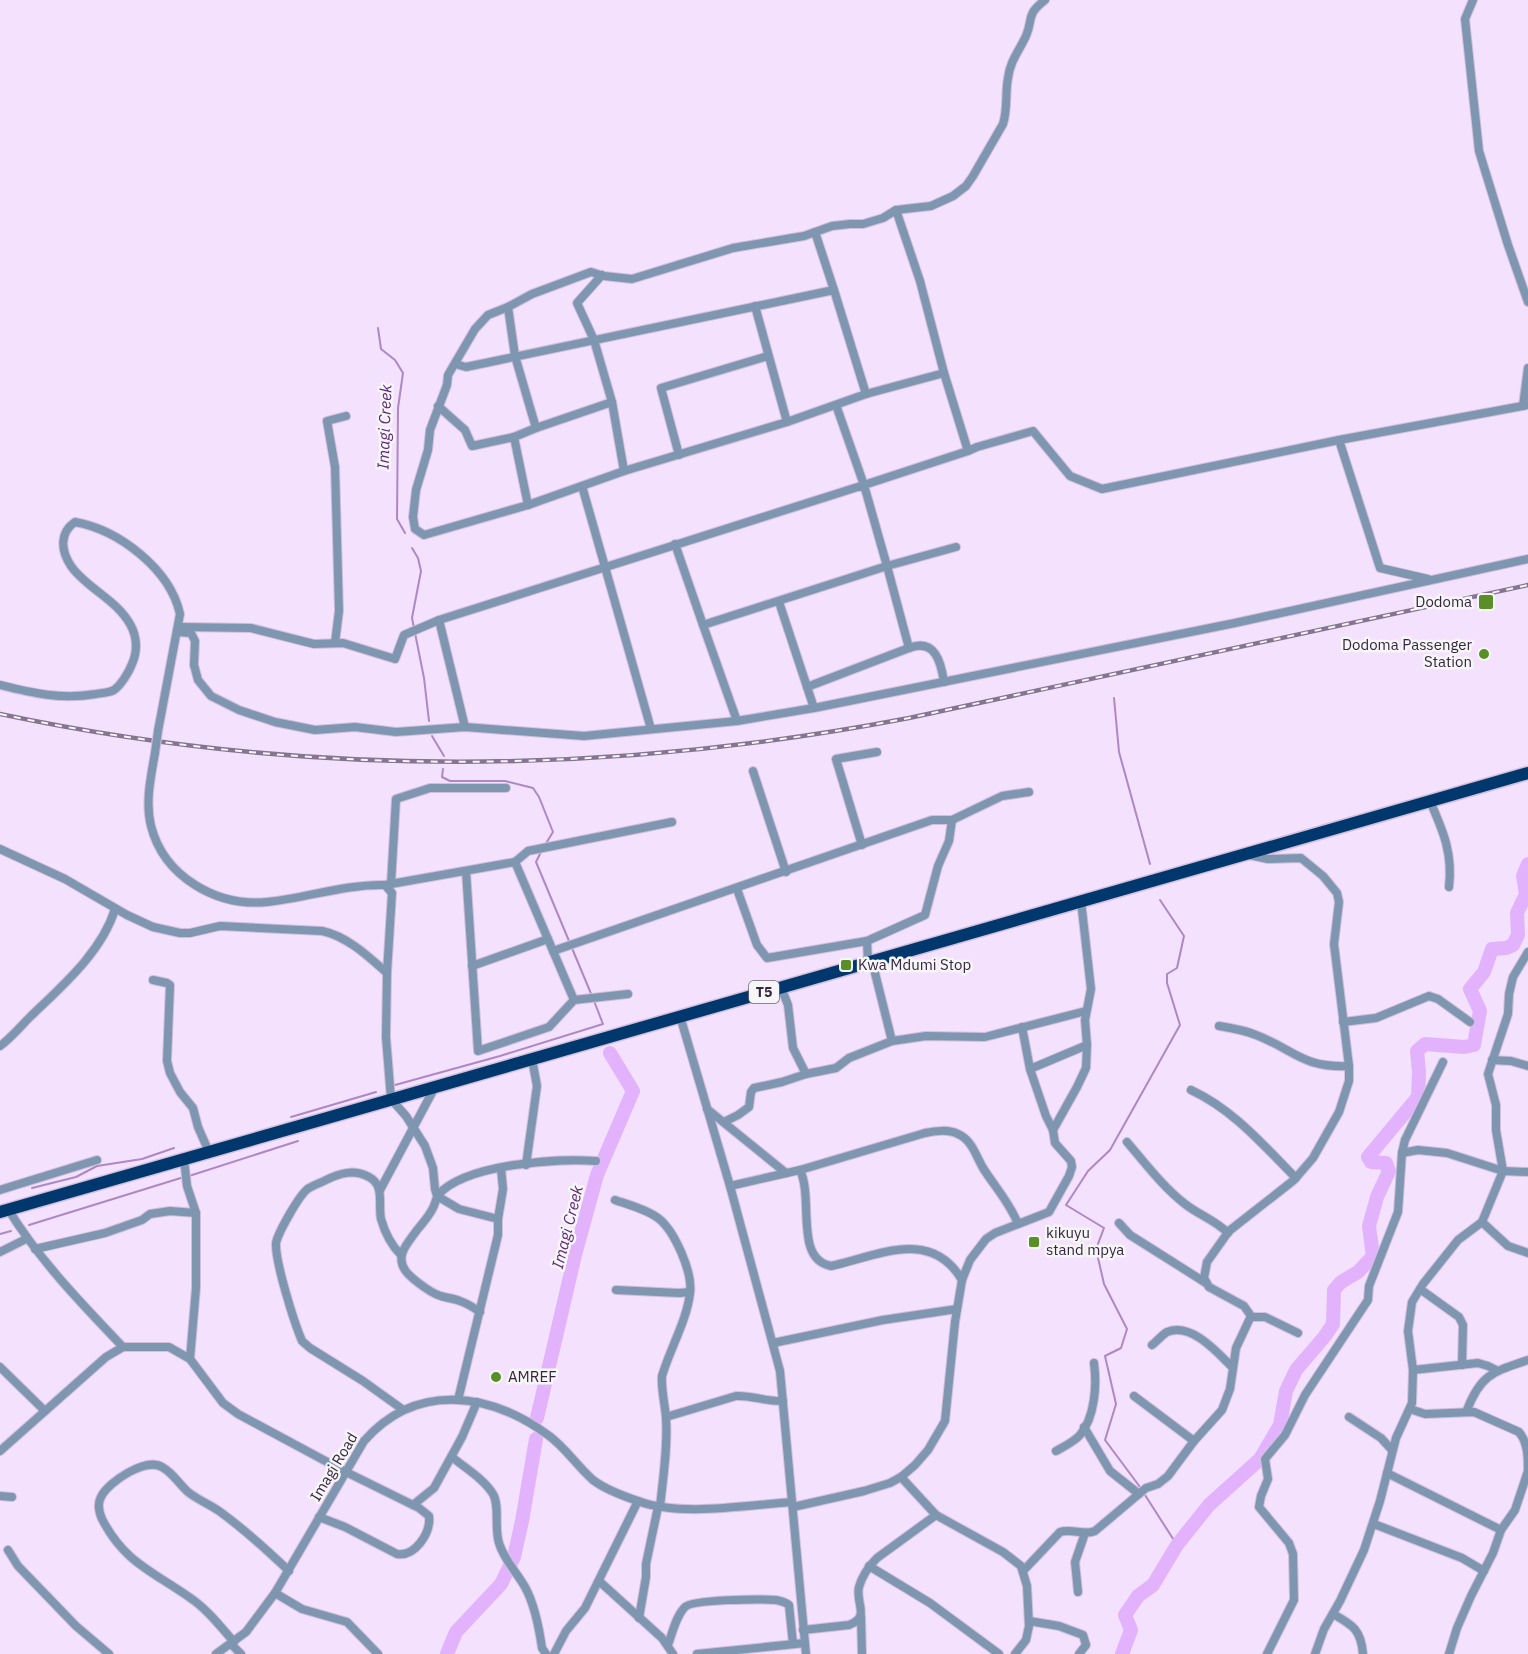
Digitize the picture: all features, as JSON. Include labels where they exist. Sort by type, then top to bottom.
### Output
[{"type":"highway","name":"T5","points":[[4,1210],[1528,773]]},
{"type":"street","points":[[944,373],[866,394],[787,422],[624,471],[528,505],[424,535],[415,530],[413,517],[416,490],[425,462],[430,430],[447,385],[448,375],[484,318],[532,294],[585,273],[593,272],[632,279],[733,248],[850,224],[863,225],[883,218],[896,210],[931,206],[953,196],[974,176],[1003,124],[1006,117],[1007,81],[1012,59],[1026,36],[1031,14],[1045,0]]},
{"type":"street","points":[[1473,0],[1465,19],[1479,151],[1528,302]]},
{"type":"street","points":[[896,210],[920,281],[944,373],[968,451]]},
{"type":"street","points":[[815,232],[866,394]]},
{"type":"street","points":[[602,275],[577,303],[594,340],[612,402],[624,471]]},
{"type":"street","points":[[455,364],[466,367],[834,290]]},
{"type":"street","points":[[755,306],[787,422]]},
{"type":"street","points":[[508,307],[515,356],[536,428]]},
{"type":"street","points":[[679,455],[661,388],[768,356]]},
{"type":"street","points":[[177,629],[251,628],[314,644],[343,643],[395,660],[404,635],[439,620],[1033,431],[1070,476],[1102,489],[1340,440],[1526,405],[1528,368]]},
{"type":"street","points":[[438,406],[465,430],[472,446],[514,437],[612,402]]},
{"type":"street","points":[[836,405],[864,485],[909,648]]},
{"type":"street","points":[[335,643],[339,611],[335,467],[327,421],[346,416]]},
{"type":"street","points":[[514,437],[528,505]]},
{"type":"street","points":[[1340,440],[1380,567],[1432,580]]},
{"type":"street","points":[[582,486],[651,729]]},
{"type":"street","points":[[0,685],[30,693],[64,698],[113,690],[127,674],[133,663],[136,642],[131,625],[117,607],[72,567],[63,550],[68,527],[75,522],[91,525],[115,537],[152,564],[176,598],[180,614],[155,753],[149,797],[151,825],[163,853],[174,868],[212,895],[247,903],[368,885],[388,885],[515,862],[528,851],[672,822]]},
{"type":"street","points":[[675,544],[737,721]]},
{"type":"street","points":[[703,625],[887,566],[956,547]]},
{"type":"street","points":[[177,629],[190,633],[195,641],[194,665],[198,680],[211,696],[239,710],[274,722],[315,730],[355,727],[396,732],[465,727],[584,736],[737,721],[814,708],[1528,559]]},
{"type":"street","points":[[779,602],[814,708]]},
{"type":"street","points":[[439,620],[465,727]]},
{"type":"street","points":[[807,687],[909,648],[922,646],[932,650],[941,662],[944,682]]},
{"type":"street","points":[[862,845],[836,759],[877,752]]},
{"type":"street","points":[[753,771],[786,872]]},
{"type":"street","points":[[480,1312],[462,1301],[432,1292],[406,1271],[401,1261],[405,1246],[433,1208],[437,1196],[430,1158],[406,1116],[391,1099],[386,1037],[392,893],[388,885],[396,800],[430,788],[506,788]]},
{"type":"street","points":[[554,951],[932,820],[952,820],[1002,796],[1029,792]]},
{"type":"street","points":[[1430,801],[1446,837],[1450,857],[1449,887]]},
{"type":"street","points":[[737,889],[757,945],[767,958],[867,941],[925,915],[938,866],[949,841],[952,820]]},
{"type":"street","points":[[0,849],[65,879],[115,909],[153,927],[180,933],[220,926],[327,932],[369,957],[387,973]]},
{"type":"street","points":[[1206,1283],[1204,1272],[1207,1262],[1228,1233],[1296,1178],[1313,1158],[1339,1112],[1347,1091],[1349,1066],[1334,944],[1339,902],[1336,893],[1323,876],[1301,858],[1268,859],[1244,854]]},
{"type":"street","points":[[515,862],[574,1000]]},
{"type":"street","points":[[466,871],[478,1051],[549,1027],[574,1000],[628,994]]},
{"type":"street","points":[[1053,1130],[1086,1068],[1088,1045],[1085,1032],[1086,1011],[1091,988],[1081,901]]},
{"type":"street","points":[[0,1046],[50,1000],[81,964],[110,926],[115,909]]},
{"type":"street","points":[[472,966],[548,939]]},
{"type":"street","points":[[867,941],[870,962],[892,1041]]},
{"type":"street","points":[[1315,1654],[1324,1629],[1352,1577],[1374,1524],[1392,1450],[1398,1431],[1410,1409],[1413,1394],[1413,1370],[1408,1326],[1412,1302],[1458,1240],[1482,1222],[1503,1171],[1496,1130],[1496,1105],[1489,1080],[1492,1060],[1508,1014],[1513,977],[1528,952]]},
{"type":"street","points":[[153,980],[167,983],[170,986],[167,1061],[170,1073],[180,1092],[193,1108],[209,1152]]},
{"type":"street","points":[[781,987],[788,1005],[793,1048],[806,1074]]},
{"type":"street","points":[[1343,1023],[1376,1018],[1429,996],[1438,999],[1470,1022]]},
{"type":"street","points":[[724,1122],[748,1107],[754,1088],[836,1068],[849,1058],[892,1041],[926,1036],[986,1036],[1086,1011]]},
{"type":"street","points":[[680,1016],[730,1186],[780,1371],[806,1654]]},
{"type":"street","points":[[1219,1026],[1253,1034],[1311,1063],[1329,1067],[1349,1066]]},
{"type":"street","points":[[1015,1654],[1026,1640],[1029,1621],[1024,1570],[1018,1562],[1003,1552],[936,1515],[901,1478],[928,1450],[945,1421],[957,1309],[962,1280],[970,1260],[986,1239],[1004,1229],[1049,1212],[1072,1167],[1070,1158],[1055,1143],[1053,1130],[1030,1069],[1022,1027]]},
{"type":"street","points":[[1030,1069],[1088,1045]]},
{"type":"street","points":[[526,1165],[537,1086],[532,1059]]},
{"type":"street","points":[[1492,1060],[1510,1061],[1528,1066]]},
{"type":"street","points":[[1267,1654],[1290,1612],[1295,1589],[1292,1548],[1281,1531],[1259,1507],[1268,1479],[1265,1459],[1285,1434],[1310,1387],[1368,1300],[1368,1286],[1398,1212],[1402,1153],[1414,1120],[1443,1062]]},
{"type":"street","points":[[401,1255],[393,1246],[381,1219],[380,1190],[435,1087]]},
{"type":"street","points":[[1191,1090],[1211,1099],[1237,1119],[1296,1178]]},
{"type":"street","points":[[707,1109],[786,1173]]},
{"type":"street","points":[[730,1186],[800,1170],[914,1136],[939,1131],[951,1132],[969,1142],[983,1168],[1011,1208],[1018,1224]]},
{"type":"street","points":[[1127,1142],[1175,1195],[1220,1225],[1228,1233]]},
{"type":"street","points":[[1402,1153],[1418,1150],[1447,1154],[1503,1171],[1528,1172]]},
{"type":"street","points":[[184,1159],[187,1186],[196,1213],[196,1288],[190,1359]]},
{"type":"street","points":[[437,1196],[454,1183],[470,1175],[501,1168],[575,1159],[596,1161]]},
{"type":"street","points":[[0,1190],[97,1160]]},
{"type":"street","points":[[458,1400],[498,1235],[503,1189],[501,1168]]},
{"type":"street","points":[[800,1170],[806,1185],[808,1242],[811,1253],[817,1261],[831,1266],[880,1252],[922,1250],[948,1261],[962,1280]]},
{"type":"street","points":[[380,1190],[370,1177],[348,1172],[308,1188],[302,1194],[280,1233],[276,1242],[277,1253],[281,1274],[302,1341],[402,1409]]},
{"type":"street","points":[[437,1196],[459,1209],[498,1219]]},
{"type":"street","points":[[615,1200],[652,1215],[663,1223],[674,1238],[690,1281],[686,1312],[662,1376],[666,1440],[659,1507],[646,1564],[639,1618]]},
{"type":"street","points":[[4,1210],[79,1301],[123,1347]]},
{"type":"street","points":[[35,1250],[105,1233],[142,1220],[150,1214],[196,1213]]},
{"type":"street","points":[[1482,1222],[1508,1246],[1528,1253]]},
{"type":"street","points":[[1024,1570],[1060,1532],[1065,1530],[1090,1533],[1102,1527],[1139,1494],[1168,1476],[1194,1441],[1225,1406],[1236,1347],[1251,1317],[1250,1312],[1244,1306],[1214,1291],[1206,1283],[1130,1235],[1119,1223]]},
{"type":"street","points":[[0,1252],[26,1239]]},
{"type":"street","points":[[1420,1289],[1459,1317],[1463,1324],[1462,1365]]},
{"type":"street","points":[[616,1290],[690,1292]]},
{"type":"street","points":[[773,1343],[883,1320],[957,1309]]},
{"type":"street","points":[[1251,1317],[1265,1317],[1298,1333]]},
{"type":"street","points":[[1152,1345],[1168,1332],[1195,1335],[1210,1345],[1232,1367]]},
{"type":"street","points":[[0,1452],[106,1357],[123,1347],[169,1347],[190,1359],[223,1403],[238,1414],[344,1471],[413,1504],[429,1516],[430,1522],[423,1539],[406,1556],[319,1516]]},
{"type":"street","points":[[1467,1410],[1478,1386],[1485,1377],[1496,1370],[1528,1360]]},
{"type":"street","points":[[1056,1451],[1080,1436],[1084,1427],[1096,1391],[1094,1363]]},
{"type":"street","points":[[1413,1370],[1483,1364],[1496,1370]]},
{"type":"street","points":[[0,1367],[45,1410]]},
{"type":"street","points":[[666,1417],[736,1396],[747,1395],[769,1401],[783,1401]]},
{"type":"street","points":[[1134,1396],[1194,1441]]},
{"type":"street","name":"Imagi Road","points":[[216,1654],[246,1632],[275,1593],[344,1471],[374,1429],[402,1409],[428,1401],[477,1402],[511,1413],[556,1441],[581,1469],[599,1484],[638,1501],[659,1507],[679,1510],[793,1505],[864,1491],[901,1478]]},
{"type":"street","points":[[413,1504],[434,1488],[452,1457],[477,1402]]},
{"type":"street","points":[[1410,1409],[1425,1414],[1467,1410],[1486,1416],[1519,1432],[1524,1437],[1527,1446],[1528,1471],[1515,1510],[1501,1530],[1457,1628],[1449,1654]]},
{"type":"street","points":[[1349,1417],[1381,1438],[1392,1450]]},
{"type":"street","points":[[1084,1427],[1110,1471],[1139,1494]]},
{"type":"street","points":[[452,1457],[481,1480],[496,1499],[495,1524],[499,1543],[509,1566],[525,1587],[533,1606],[542,1648],[546,1654]]},
{"type":"street","points":[[241,1654],[200,1605],[126,1555],[102,1518],[98,1508],[101,1496],[140,1466],[152,1463],[161,1466],[187,1491],[244,1530],[289,1571]]},
{"type":"street","points":[[1387,1473],[1501,1530]]},
{"type":"street","points":[[0,1496],[12,1497]]},
{"type":"street","points":[[554,1654],[572,1622],[585,1608],[638,1501]]},
{"type":"street","points":[[862,1654],[859,1589],[869,1566],[936,1515]]},
{"type":"street","points":[[1374,1524],[1461,1558],[1484,1571]]},
{"type":"street","points":[[1078,1592],[1075,1562],[1085,1533]]},
{"type":"street","points":[[8,1550],[18,1566],[59,1609],[84,1634],[109,1654]]},
{"type":"street","points":[[869,1566],[930,1603],[999,1654]]},
{"type":"street","points":[[599,1581],[668,1645],[673,1654]]},
{"type":"street","points":[[275,1593],[302,1609],[347,1622],[378,1654]]},
{"type":"street","points":[[668,1645],[678,1618],[683,1608],[688,1605],[705,1602],[776,1600],[789,1605],[793,1644]]},
{"type":"street","points":[[1333,1614],[1355,1627],[1362,1642],[1363,1654]]},
{"type":"street","points":[[803,1630],[849,1625],[861,1616]]},
{"type":"street","points":[[1029,1621],[1059,1626],[1083,1635],[1086,1645],[1079,1654]]},
{"type":"street","points":[[697,1654],[805,1643]]},
{"type":"waterway","name":"Imagi Creek","points":[[378,328],[381,349],[395,360],[403,373],[398,408],[397,519],[405,533]]},
{"type":"waterway","name":"Imagi Creek","points":[[412,548],[418,558],[421,571],[412,618],[424,678],[429,721]]},
{"type":"waterway","points":[[1114,698],[1119,752],[1150,864]]},
{"type":"waterway","name":"Imagi Creek","points":[[432,736],[444,756]]},
{"type":"waterway","name":"Imagi Creek","points":[[443,769],[442,777],[450,781],[505,781],[533,788],[553,832],[545,845]]},
{"type":"waterway","name":"Imagi Creek","points":[[542,850],[536,862],[592,996]]},
{"type":"waterway","points":[[1122,1654],[1131,1630],[1125,1615],[1138,1596],[1153,1585],[1177,1545],[1209,1505],[1260,1459],[1280,1425],[1286,1391],[1296,1370],[1333,1324],[1334,1290],[1341,1282],[1358,1272],[1373,1256],[1369,1226],[1377,1197],[1389,1171],[1386,1163],[1371,1162],[1368,1157],[1418,1097],[1417,1051],[1425,1044],[1464,1047],[1474,1045],[1480,1011],[1470,989],[1484,972],[1492,949],[1513,945],[1518,935],[1517,913],[1526,894],[1523,876],[1528,864]]},
{"type":"waterway","points":[[1140,1487],[1105,1440],[1116,1404],[1105,1356],[1121,1348],[1127,1329],[1104,1284],[1096,1249],[1104,1228],[1066,1205],[1088,1171],[1110,1150],[1180,1025],[1167,983],[1167,974],[1177,968],[1184,936],[1160,900]]},
{"type":"waterway","points":[[395,1085],[603,1024],[594,1001]]},
{"type":"waterway","name":"Imagi Creek","points":[[537,1418],[575,1255],[597,1175],[633,1091],[610,1053]]},
{"type":"waterway","points":[[291,1117],[376,1092]]},
{"type":"waterway","points":[[189,1176],[298,1141]]},
{"type":"waterway","points":[[32,1188],[76,1177],[97,1166],[142,1159],[174,1148]]},
{"type":"waterway","points":[[29,1225],[184,1177]]},
{"type":"waterway","points":[[0,1234],[11,1231]]},
{"type":"waterway","name":"Imagi Creek","points":[[447,1654],[456,1632],[501,1584],[514,1557],[536,1439]]},
{"type":"waterway","points":[[1145,1495],[1177,1545]]},
{"type":"railway","points":[[0,714],[114,735],[227,750],[341,759],[454,762],[568,759],[682,751],[795,737],[909,718],[1528,585]]},
{"type":"place","name":"Dodoma","points":[[1486,602]]},
{"type":"place","name":"Dodoma Passenger Station","points":[[1484,654]]},
{"type":"place","name":"Kwa Mdumi Stop","points":[[846,965]]},
{"type":"place","name":"kikuyu stand mpya","points":[[1034,1242]]},
{"type":"place","name":"AMREF","points":[[496,1377]]}]
